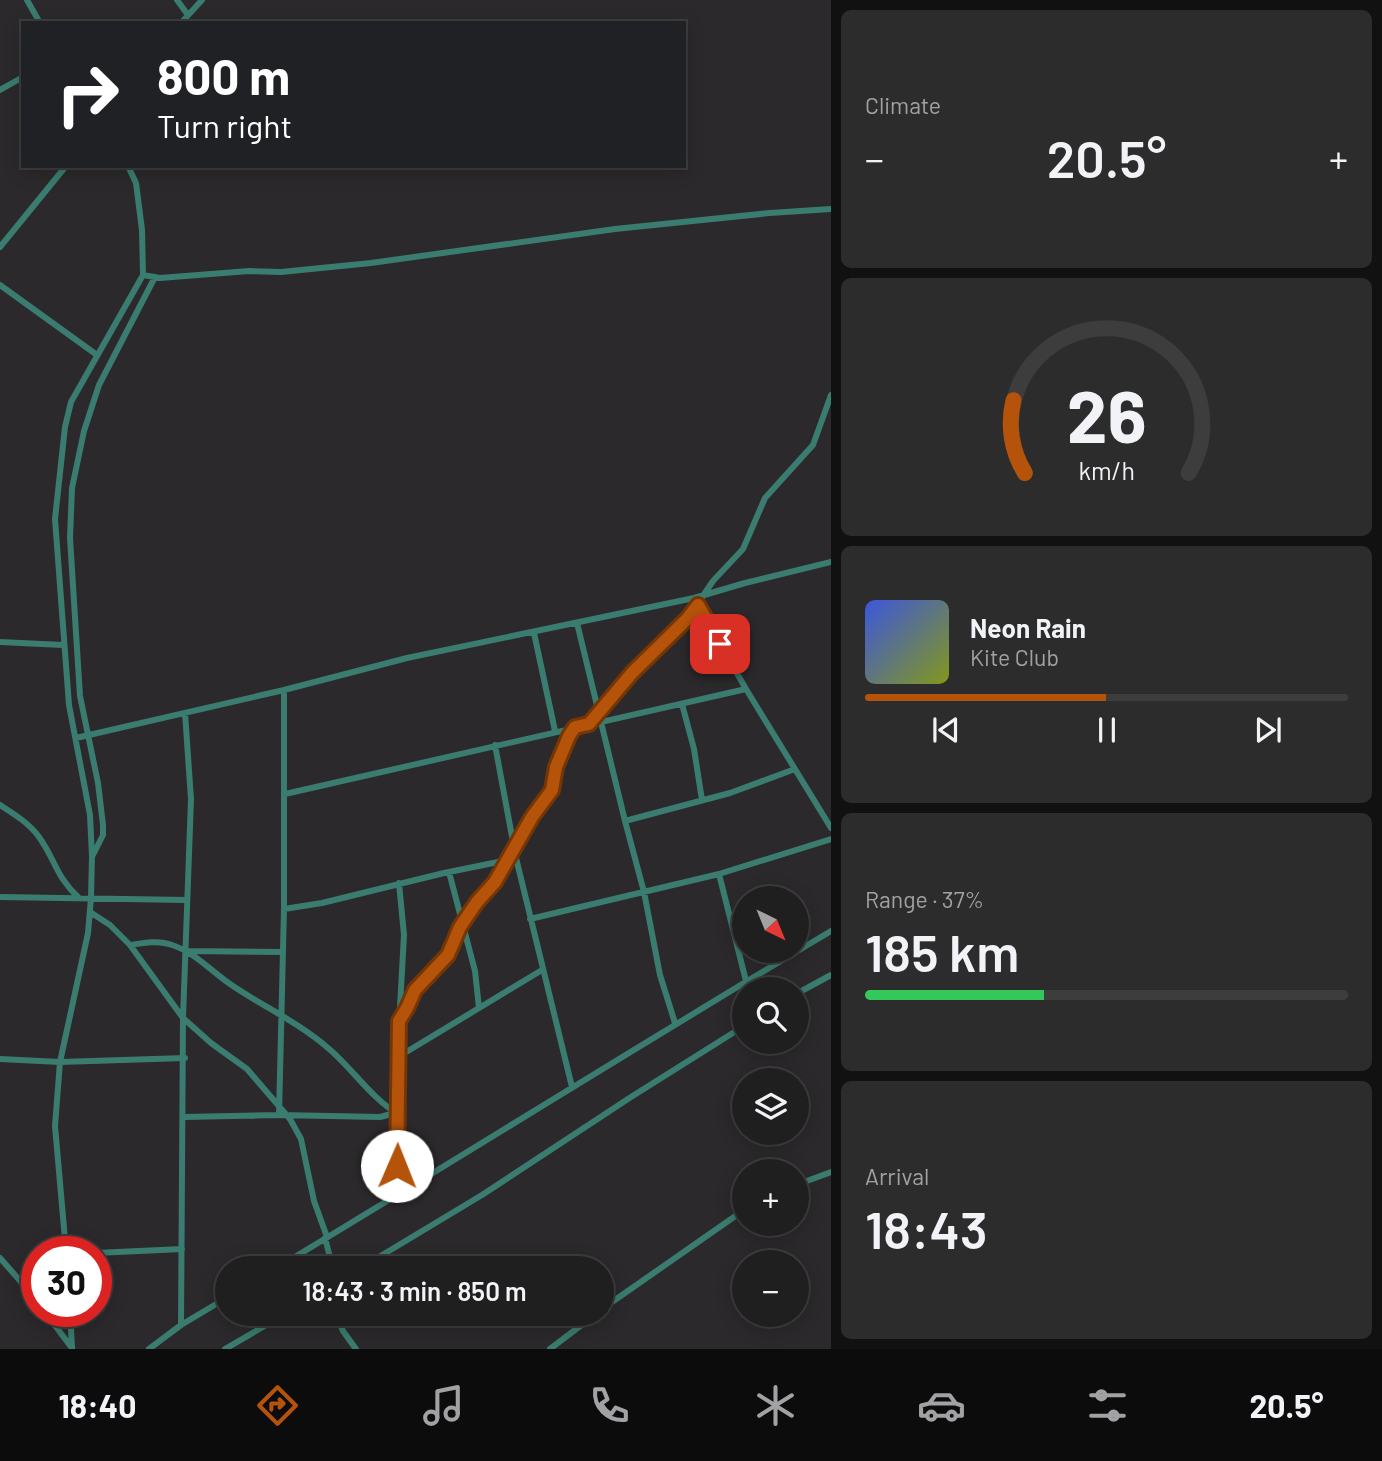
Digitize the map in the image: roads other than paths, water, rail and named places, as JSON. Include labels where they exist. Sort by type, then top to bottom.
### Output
[{"type":"street","points":[[27,0],[39,21]]},
{"type":"street","points":[[177,0],[188,15]]},
{"type":"street","points":[[183,21],[202,0]]},
{"type":"street","points":[[0,90],[21,78]]},
{"type":"street","points":[[0,247],[64,168]]},
{"type":"street","points":[[65,1236],[55,1126],[60,1062],[80,978],[90,912],[92,856],[90,815],[69,705],[54,532],[57,486],[71,402],[143,275],[142,230],[136,183],[129,168]]},
{"type":"street","points":[[143,275],[155,277],[281,272],[371,263],[615,229],[831,209]]},
{"type":"street","points":[[92,856],[103,835],[103,825],[99,783],[80,696],[70,538],[72,488],[84,431],[99,385],[155,277]]},
{"type":"street","points":[[0,285],[97,355]]},
{"type":"street","points":[[589,724],[632,673],[688,618],[696,602],[748,540],[765,498],[813,445],[831,395]]},
{"type":"street","points":[[704,595],[831,562]]},
{"type":"street","points":[[76,738],[284,690],[407,658],[696,602]]},
{"type":"street","points":[[696,602],[831,828]]},
{"type":"street","points":[[577,623],[644,892],[660,975],[675,1023]]},
{"type":"street","points":[[534,633],[555,732]]},
{"type":"street","points":[[0,642],[63,645]]},
{"type":"street","points":[[285,794],[746,689]]},
{"type":"street","points":[[282,1112],[284,690]]},
{"type":"street","points":[[682,704],[694,749],[702,800]]},
{"type":"street","points":[[181,1325],[179,1273],[185,1058],[183,1018],[191,799],[185,713]]},
{"type":"street","points":[[399,1021],[415,990],[448,955],[463,923],[495,882],[532,817],[552,790],[556,767],[575,727]]},
{"type":"street","points":[[495,746],[516,858],[572,1087]]},
{"type":"street","points":[[625,821],[757,785],[795,769]]},
{"type":"street","points":[[0,806],[17,816],[36,833],[56,870],[79,898]]},
{"type":"street","points":[[530,919],[719,874],[831,839]]},
{"type":"street","points":[[284,909],[516,858]]},
{"type":"street","points":[[449,872],[475,971],[479,1008]]},
{"type":"street","points":[[719,874],[745,977]]},
{"type":"street","points":[[396,1195],[396,1114],[404,935],[399,883]]},
{"type":"street","points":[[0,897],[186,900]]},
{"type":"street","points":[[90,912],[110,925],[130,945],[183,1018],[211,1043],[247,1069],[301,1139],[329,1256]]},
{"type":"street","points":[[753,977],[831,931]]},
{"type":"street","points":[[130,945],[165,943],[186,951],[229,984],[282,1014],[327,1047],[396,1114]]},
{"type":"street","points":[[186,951],[282,952]]},
{"type":"street","points":[[398,1057],[542,970]]},
{"type":"street","points":[[809,987],[831,975]]},
{"type":"street","points":[[296,1256],[732,989]]},
{"type":"street","points":[[381,1256],[482,1195],[732,1034]]},
{"type":"street","points":[[0,1059],[60,1062],[185,1058]]},
{"type":"street","points":[[184,1117],[282,1112],[380,1117],[396,1114]]},
{"type":"street","points":[[809,1180],[831,1171]]},
{"type":"street","points":[[614,1301],[732,1218]]},
{"type":"street","points":[[112,1252],[181,1249]]},
{"type":"street","points":[[2,1263],[21,1283]]},
{"type":"street","points":[[149,1349],[181,1325],[215,1305]]},
{"type":"street","points":[[225,1349],[264,1326]]},
{"type":"street","points":[[341,1326],[356,1349]]},
{"type":"street","points":[[550,1349],[580,1326]]},
{"type":"street","points":[[56,1327],[72,1348]]},
{"type":"street","points":[[71,1327],[72,1348]]}]
